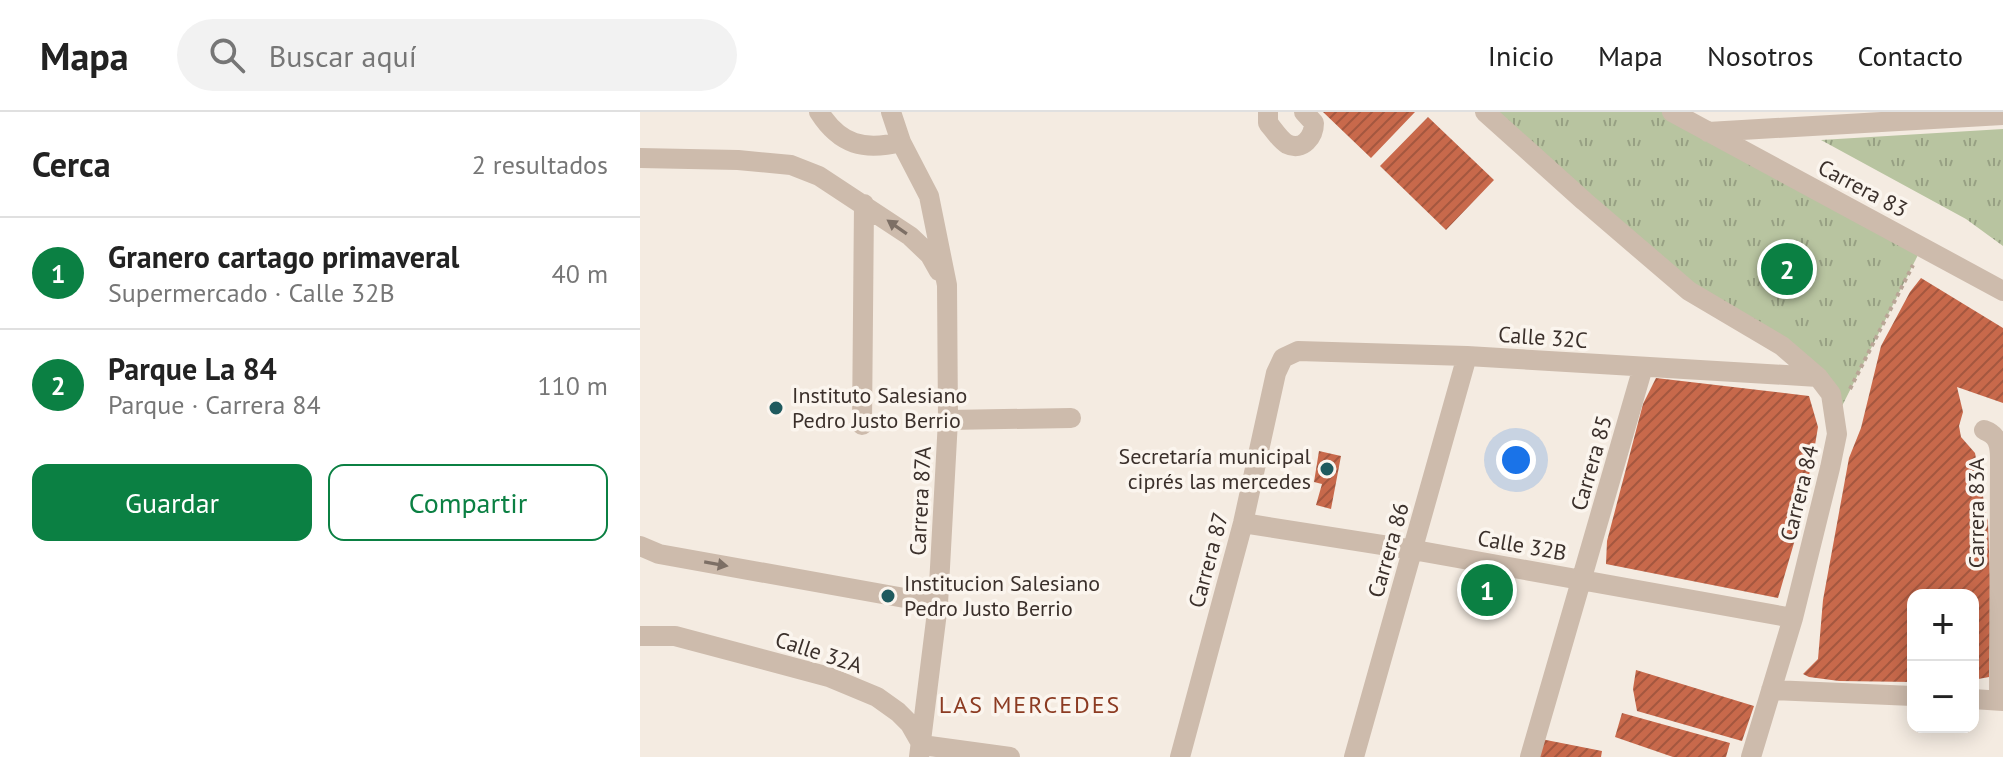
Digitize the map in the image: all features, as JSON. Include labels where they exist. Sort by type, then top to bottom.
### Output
[{"type":"street","points":[[819,112],[837,134],[854,144],[876,148],[901,142]]},
{"type":"street","name":"Carrera 87A","points":[[891,112],[901,142],[929,196],[947,285],[948,420],[938,604],[920,751]]},
{"type":"street","points":[[1268,112],[1268,123],[1287,144],[1299,145],[1309,140],[1314,131],[1314,123],[1304,112]]},
{"type":"street","name":"Carrera 84","points":[[1485,112],[1577,196],[1689,291],[1782,346],[1818,377],[1831,394],[1837,434],[1835,446],[1793,618],[1751,757]]},
{"type":"street","points":[[1672,112],[1703,124],[1955,114],[2003,115]]},
{"type":"street","name":"Carrera 83","points":[[1703,124],[2003,291]]},
{"type":"street","points":[[640,158],[738,160],[791,165],[819,176],[910,236],[930,255],[947,285]]},
{"type":"street","points":[[862,425],[864,204]]},
{"type":"street","name":"Calle 32C","points":[[1276,373],[1283,358],[1298,351],[1467,356],[1818,377]]},
{"type":"street","name":"Carrera 86","points":[[1354,757],[1467,356]]},
{"type":"street","name":"Carrera 85","points":[[1530,757],[1643,367]]},
{"type":"street","name":"Carrera 87","points":[[1180,757],[1243,523],[1276,373]]},
{"type":"street","points":[[948,420],[1071,418]]},
{"type":"street","name":"Carrera 83A","points":[[1984,430],[1991,432],[1999,443],[2001,700]]},
{"type":"street","name":"Calle 32B","points":[[1243,523],[1414,550],[1793,618]]},
{"type":"street","points":[[640,546],[659,554],[938,604]]},
{"type":"street","name":"Calle 32A","points":[[640,636],[675,636],[829,677],[877,697],[898,712],[910,724],[920,751]]},
{"type":"street","points":[[1771,690],[1907,696]]},
{"type":"street","points":[[1979,699],[2001,700]]},
{"type":"street","points":[[920,751],[1010,757]]},
{"type":"path","points":[[1835,420],[1922,247]]},
{"type":"green space","points":[[1484,112],[1673,112],[1922,247],[1835,420],[1830,394],[1782,346],[1688,291]]},
{"type":"green space","points":[[2003,129],[2003,246],[1966,219],[1821,140]]},
{"type":"building","points":[[1323,112],[1415,112],[1371,158]]},
{"type":"building","points":[[1428,117],[1494,180],[1446,230],[1380,166]]},
{"type":"building","points":[[1921,278],[2003,328],[2003,403],[1957,387],[1963,412],[1959,426],[1961,437],[1975,453],[1988,523],[1991,606],[1989,677],[1979,679],[1979,589],[1907,589],[1907,682],[1839,681],[1809,677],[1803,674],[1818,659],[1823,600],[1849,458],[1861,428],[1881,346]]},
{"type":"building","points":[[1656,378],[1809,396],[1818,427],[1796,536],[1778,598],[1606,564],[1607,541],[1643,404]]},
{"type":"building","name":"Secretaría municipal ciprés las mercedes","points":[[1319,451],[1341,456],[1331,509],[1316,505],[1322,484],[1314,482]]},
{"type":"building","points":[[1636,670],[1754,706],[1742,741],[1637,711],[1633,689]]},
{"type":"building","points":[[1622,713],[1730,743],[1726,757],[1673,757],[1615,737]]},
{"type":"building","points":[[1541,739],[1602,751],[1601,757],[1536,757]]},
{"type":"place","name":"Parque La 84","points":[[1787,269]]},
{"type":"place","name":"Instituto Salesiano Pedro Justo Berrio","points":[[776,408]]},
{"type":"place","name":"Secretaría municipal ciprés las mercedes","points":[[1327,469]]},
{"type":"place","name":"Granero cartago primaveral","points":[[1487,590]]},
{"type":"place","name":"Institucion Salesiano Pedro Justo Berrio","points":[[888,596]]},
{"type":"district","name":"LAS MERCEDES","points":[[1030,704]]}]
